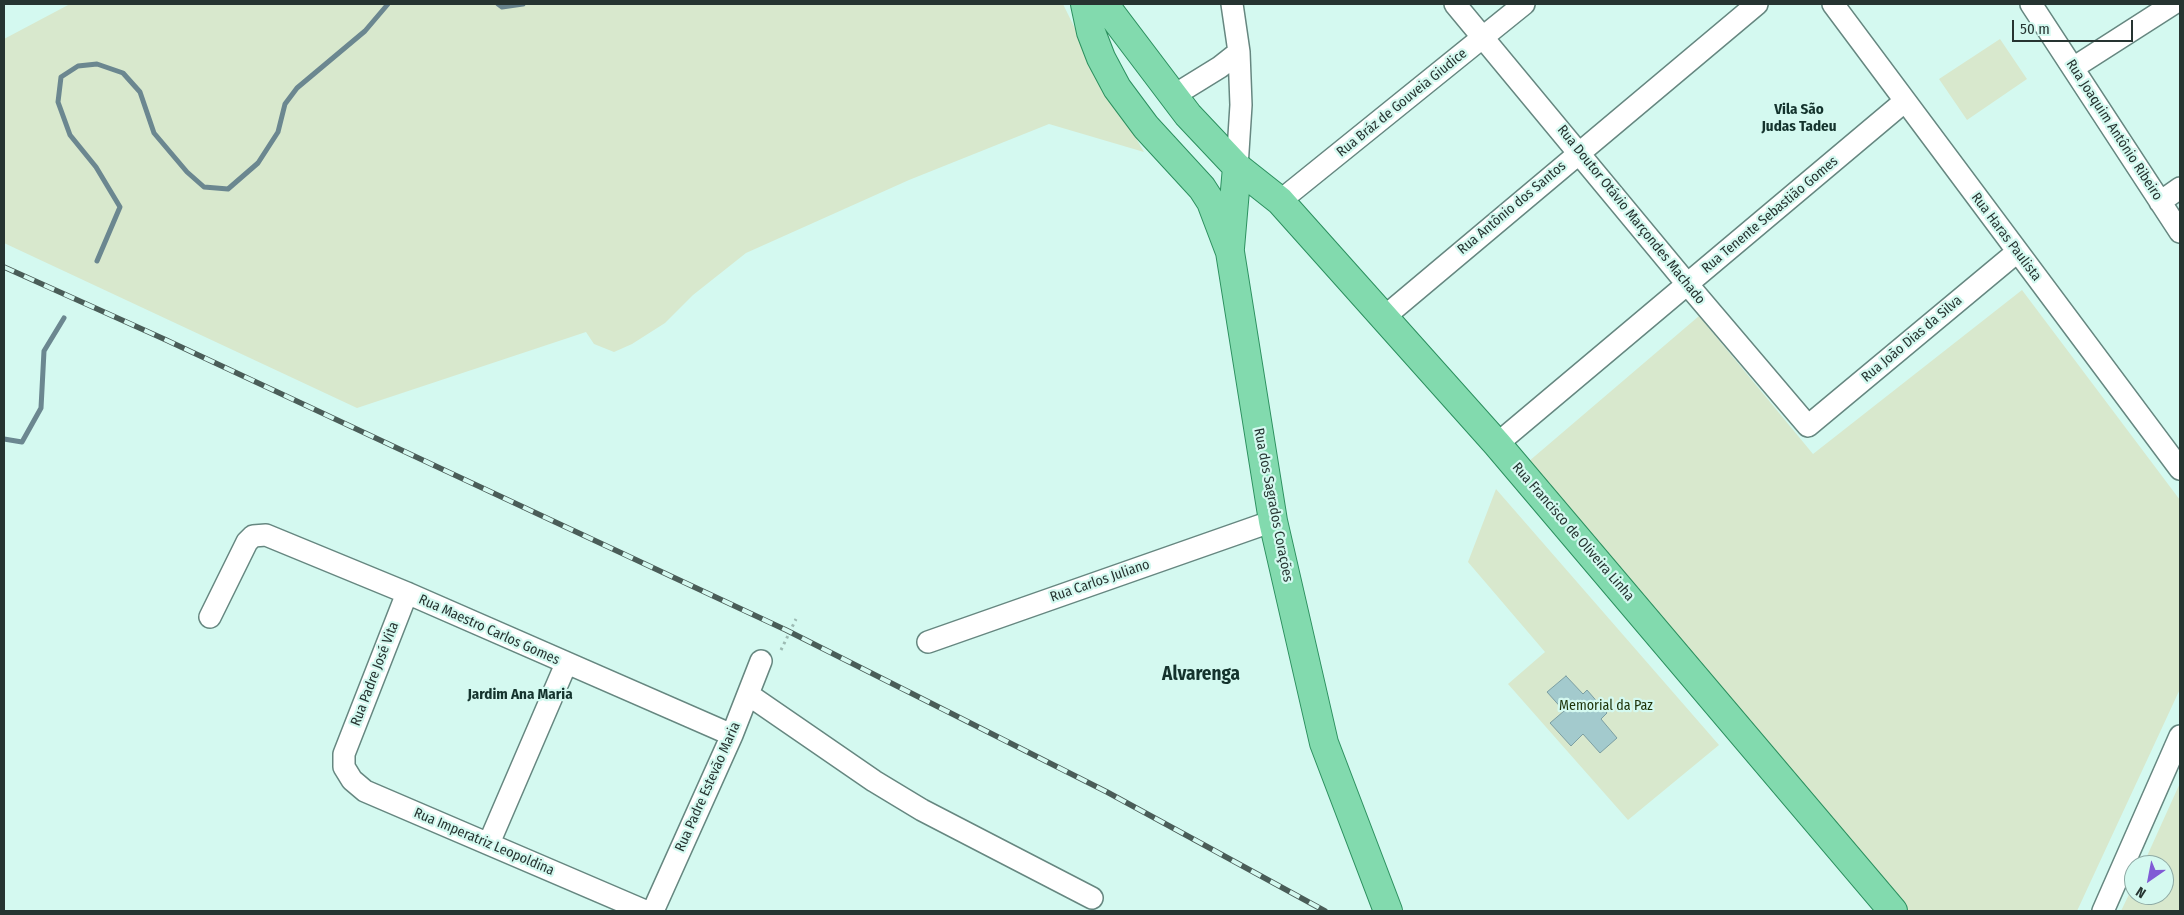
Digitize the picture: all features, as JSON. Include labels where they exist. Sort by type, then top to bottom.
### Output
[{"type":"main road","points":[[1084,4],[1100,58],[1117,88],[1146,127],[1202,188],[1211,202],[1230,252]]},
{"type":"main road","name":"Rua Francisco de Oliveira Linha","points":[[1104,4],[1173,96],[1237,167],[1280,201],[1498,444],[1894,911]]},
{"type":"main road","points":[[1146,127],[1173,96]]},
{"type":"main road","points":[[1230,252],[1237,167]]},
{"type":"main road","name":"Rua dos Sagrados Corações","points":[[1230,252],[1272,521],[1328,755],[1388,911]]},
{"type":"street","points":[[1232,4],[1239,52],[1241,105],[1237,167]]},
{"type":"street","name":"Rua Doutor Otávio Marçondes Machado","points":[[1455,4],[1579,151],[1688,285],[1808,426]]},
{"type":"street","name":"Rua Bráz de Gouveia Giudice","points":[[1280,201],[1524,4]]},
{"type":"street","name":"Rua Antônio dos Santos","points":[[1383,318],[1579,151],[1757,4]]},
{"type":"street","name":"Rua Haras Paulista","points":[[1833,4],[2180,469]]},
{"type":"street","name":"Rua Joaquim Antônio Ribeiro","points":[[2031,4],[2180,232]]},
{"type":"street","points":[[2073,68],[2173,4]]},
{"type":"street","points":[[1173,96],[1220,67],[1239,52]]},
{"type":"street","name":"Rua Tenente Sebastião Gomes","points":[[1498,444],[1905,101]]},
{"type":"street","points":[[2160,202],[2180,188]]},
{"type":"street","name":"Rua João Dias da Silva","points":[[1808,426],[2017,252]]},
{"type":"street","name":"Rua Carlos Juliano","points":[[928,642],[1272,521]]},
{"type":"street","name":"Rua Maestro Carlos Gomes","points":[[210,617],[247,542],[253,536],[266,535],[407,593],[732,735]]},
{"type":"street","name":"Rua Padre José Vita","points":[[344,754],[407,593]]},
{"type":"street","name":"Rua Padre Estevão Maria","points":[[653,911],[732,735],[761,661]]},
{"type":"street","points":[[489,843],[566,664]]},
{"type":"street","points":[[749,695],[874,781],[922,810],[1092,898]]},
{"type":"street","points":[[2103,911],[2180,738]]},
{"type":"street","name":"Rua Imperatriz Leopoldina","points":[[344,754],[344,766],[352,780],[365,791],[645,911]]},
{"type":"path","points":[[782,650],[796,619]]},
{"type":"green space","points":[[70,4],[1063,4],[1089,57],[1144,152],[1049,124],[909,180],[746,253],[693,295],[665,323],[632,344],[614,352],[594,344],[586,332],[357,408],[4,243],[4,39]]},
{"type":"green space","points":[[2000,39],[2027,79],[1967,120],[1939,79]]},
{"type":"green space","points":[[2022,290],[2180,500],[2180,689],[2077,911],[1908,911],[1528,462],[1699,316],[1813,454]]},
{"type":"green space","name":"Memorial da Paz","points":[[1496,489],[1719,745],[1628,820],[1508,684],[1545,652],[1468,562]]},
{"type":"green space","points":[[2180,783],[2180,911],[2121,911],[2124,905],[2174,905],[2174,855],[2148,855]]},
{"type":"building","points":[[1566,676],[1583,694],[1587,690],[1607,713],[1601,719],[1617,738],[1600,753],[1583,734],[1571,746],[1550,723],[1564,711],[1547,692]]},
{"type":"waterway","points":[[97,261],[120,207],[96,167],[70,135],[58,102],[61,77],[78,66],[97,64],[123,73],[140,92],[154,133],[187,172],[204,187],[228,189],[258,163],[278,132],[285,104],[297,88],[365,31],[388,4]]},
{"type":"waterway","points":[[498,4],[502,7],[523,4]]},
{"type":"waterway","points":[[4,439],[22,442],[41,408],[44,351],[64,318]]},
{"type":"railway","points":[[4,267],[164,339],[786,630],[1107,792],[1325,911]]},
{"type":"district","name":"Vila São Judas Tadeu","points":[[1799,118]]},
{"type":"district","name":"Alvarenga","points":[[1201,675]]},
{"type":"district","name":"Jardim Ana Maria","points":[[520,695]]}]
